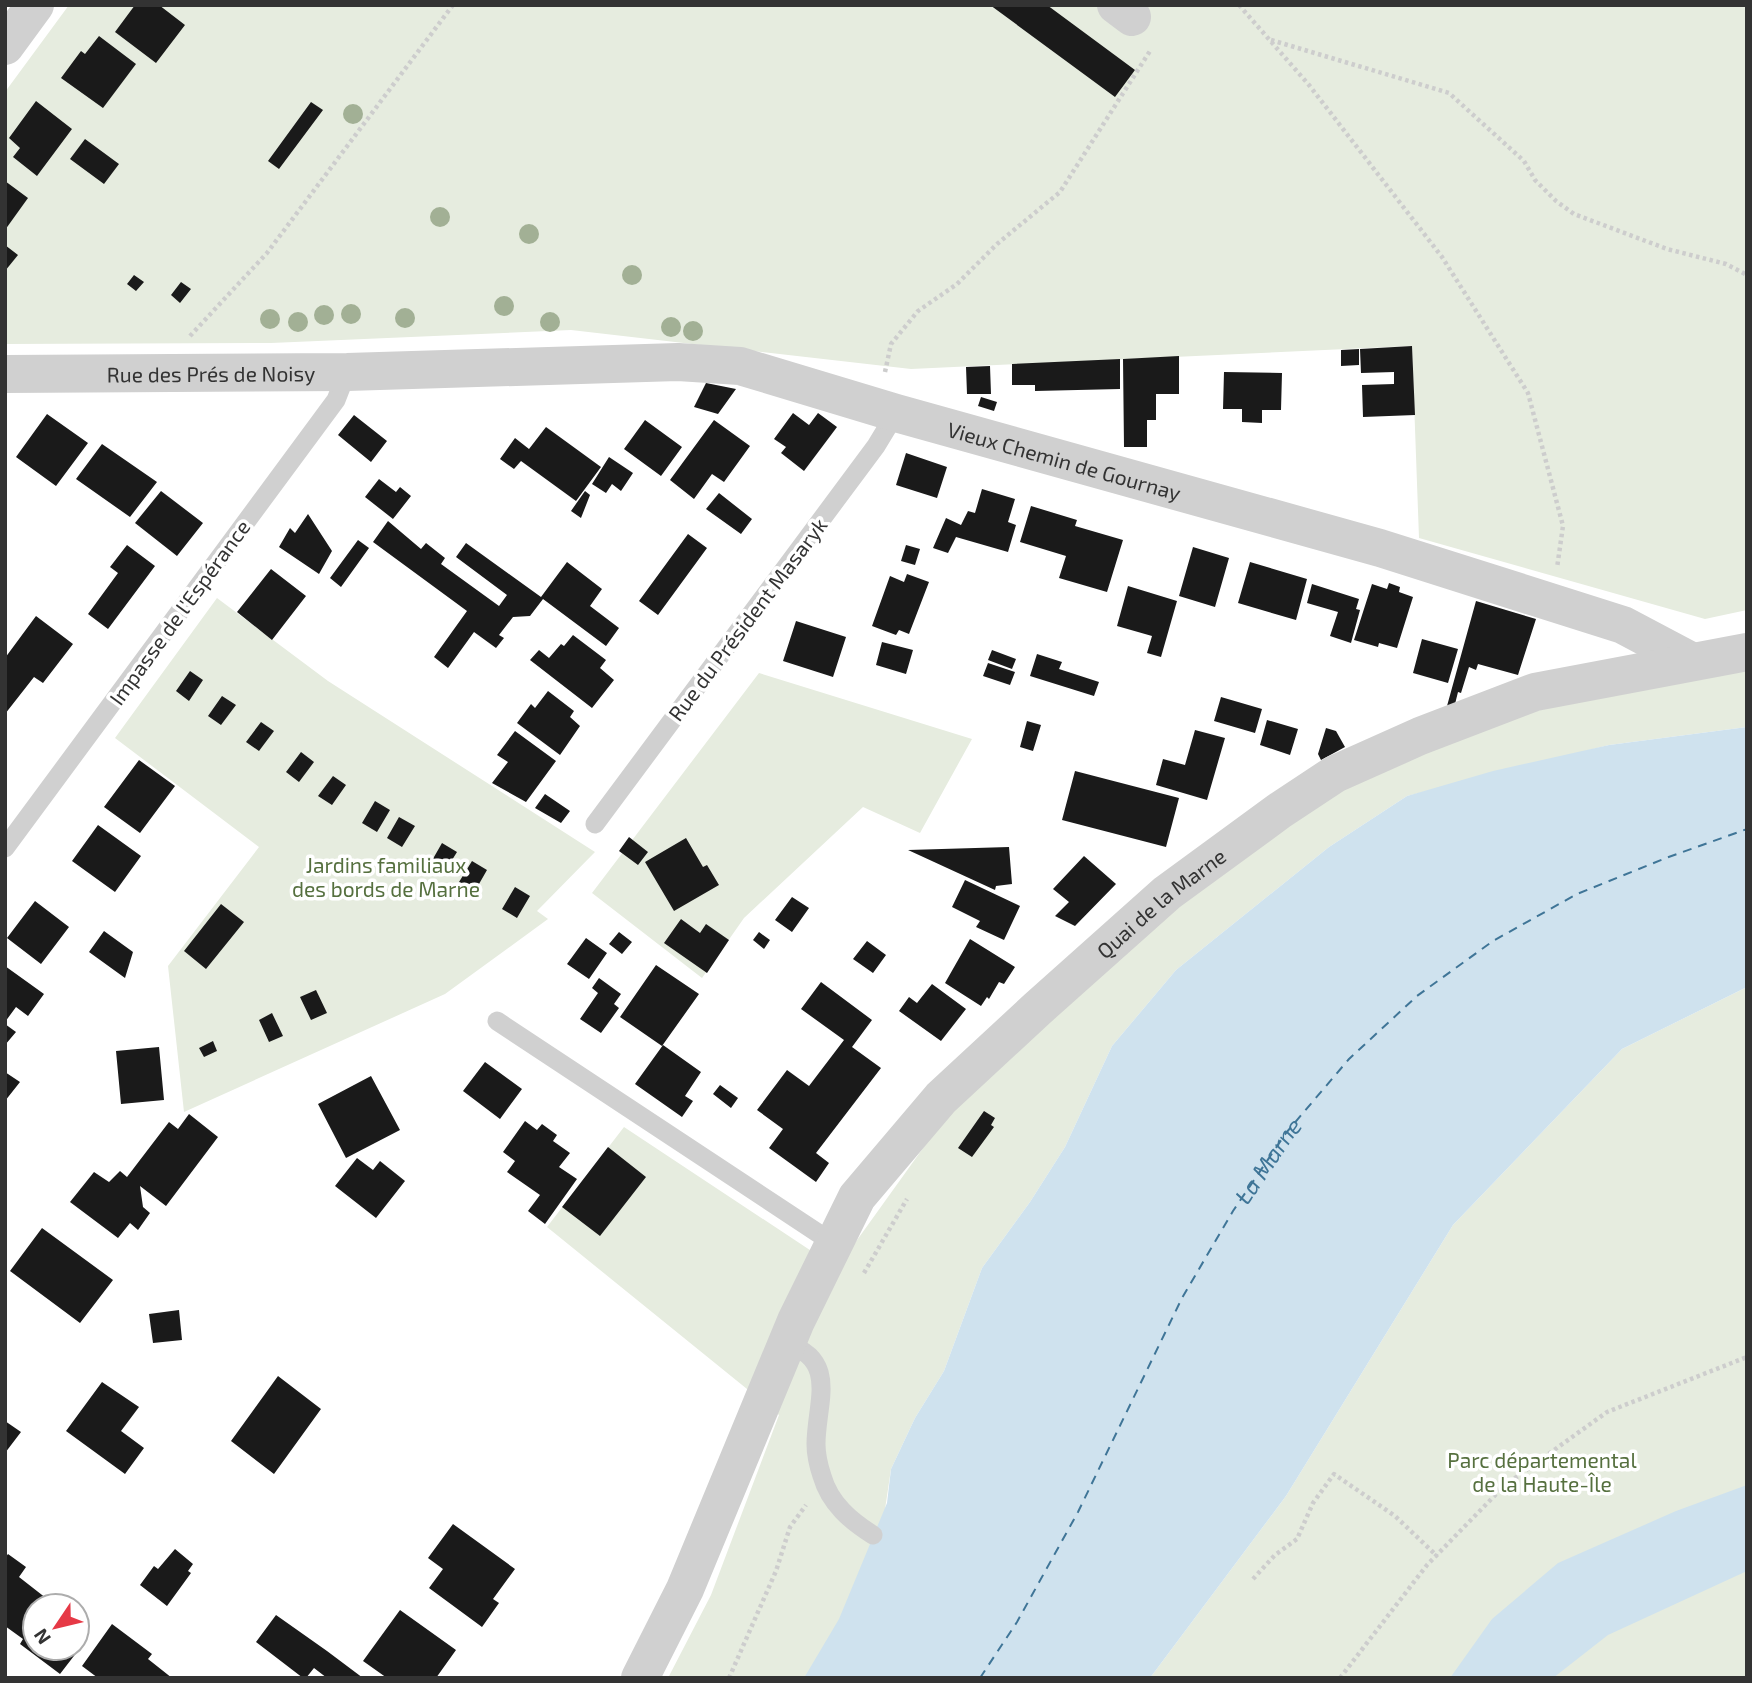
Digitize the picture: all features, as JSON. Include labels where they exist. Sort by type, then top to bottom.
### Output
[{"type":"street","points":[[5,46],[35,5]]},
{"type":"street","name":"Vieux Chemin de Gournay","points":[[416,368],[678,362],[740,366],[886,410],[1380,548],[1623,625],[1691,661]]},
{"type":"street","name":"Rue des Prés de Noisy","points":[[5,374],[347,372],[416,368]]},
{"type":"street","name":"Quai de la Marne","points":[[640,1678],[685,1589],[787,1344],[833,1243],[857,1197],[941,1098],[1167,893],[1279,811],[1335,774],[1420,736],[1535,692],[1747,652]]},
{"type":"lane","name":"Impasse de l'Espérance","points":[[5,848],[335,400],[347,372]]},
{"type":"lane","name":"Rue du Président Masaryk","points":[[595,824],[876,446],[886,410]]},
{"type":"lane","points":[[497,1021],[833,1243]]},
{"type":"lane","points":[[787,1344],[802,1348],[814,1360],[821,1378],[816,1445],[822,1478],[834,1502],[851,1521],[873,1535]]},
{"type":"path","points":[[155,372],[267,254],[453,5]]},
{"type":"path","points":[[1239,5],[1309,85],[1442,257],[1528,393],[1563,526],[1553,603]]},
{"type":"path","points":[[886,410],[891,344],[901,329],[918,311],[957,284],[997,244],[1060,192],[1159,37],[1124,11]]},
{"type":"path","points":[[1268,39],[1449,93],[1524,161],[1535,180],[1574,214],[1667,249],[1726,264],[1747,275]]},
{"type":"path","points":[[862,1278],[909,1195]]},
{"type":"path","points":[[1340,1678],[1437,1556],[1504,1486],[1607,1412],[1747,1357]]},
{"type":"path","points":[[1253,1579],[1275,1555],[1297,1539],[1313,1503],[1334,1474],[1395,1516],[1437,1556]]},
{"type":"path","points":[[729,1678],[776,1571],[790,1527],[813,1498],[822,1478]]},
{"type":"green space","points":[[69,5],[1747,5],[1747,610],[1705,619],[1419,538],[1412,346],[911,369],[571,330],[271,343],[5,344],[5,92]]},
{"type":"green space","name":"Jardins familiaux des bords de Marne","points":[[217,598],[328,681],[595,852],[537,911],[548,919],[445,994],[184,1112],[168,966],[259,847],[115,738]]},
{"type":"green space","points":[[1747,655],[1747,727],[1609,745],[1407,796],[1329,847],[1176,970],[1112,1046],[1065,1147],[1030,1202],[982,1268],[944,1371],[915,1418],[891,1469],[860,1678],[668,1678],[711,1595],[779,1415],[547,1227],[624,1127],[837,1268],[954,1105],[1037,1009],[1335,774],[1535,692]]},
{"type":"green space","points":[[759,673],[972,739],[920,833],[863,807],[744,918],[702,978],[592,893]]},
{"type":"green space","name":"Parc départemental de la Haute-Île","points":[[1747,987],[1747,1678],[1150,1678],[1286,1496],[1453,1225],[1622,1049]]},
{"type":"water","name":"La Marne","points":[[1747,727],[1747,987],[1622,1049],[1453,1225],[1286,1496],[1150,1678],[804,1678],[839,1619],[887,1503],[891,1469],[915,1418],[944,1371],[982,1268],[1030,1202],[1065,1147],[1112,1046],[1176,970],[1329,847],[1407,796],[1493,771],[1609,745]]},
{"type":"water","points":[[1747,1485],[1747,1571],[1608,1635],[1553,1678],[1450,1678],[1492,1619],[1558,1563],[1676,1511]]},
{"type":"building","points":[[135,5],[159,5],[185,25],[156,63],[115,32]]},
{"type":"building","points":[[990,5],[1047,5],[1135,70],[1115,97]]},
{"type":"building","points":[[99,36],[136,64],[103,108],[61,78],[81,51],[85,54]]},
{"type":"building","points":[[36,101],[72,129],[37,176],[13,157],[20,148],[9,138]]},
{"type":"building","points":[[311,102],[323,110],[279,169],[268,161]]},
{"type":"building","points":[[85,139],[119,164],[104,184],[70,159]]},
{"type":"building","points":[[5,181],[28,198],[5,230]]},
{"type":"building","points":[[5,245],[18,255],[5,271]]},
{"type":"building","points":[[134,275],[144,282],[136,291],[127,284]]},
{"type":"building","points":[[181,282],[191,289],[180,303],[171,295]]},
{"type":"building","points":[[1412,346],[1415,415],[1363,417],[1362,385],[1394,384],[1394,372],[1361,373],[1360,349]]},
{"type":"building","points":[[1359,349],[1359,365],[1341,366],[1341,350]]},
{"type":"building","points":[[1179,356],[1179,394],[1156,394],[1156,420],[1147,420],[1147,447],[1124,447],[1123,359]]},
{"type":"building","points":[[1120,359],[1120,389],[1035,391],[1035,385],[1012,385],[1012,364]]},
{"type":"building","points":[[990,366],[991,394],[967,394],[966,367]]},
{"type":"building","points":[[1224,372],[1282,373],[1281,410],[1262,410],[1262,423],[1242,422],[1242,409],[1223,409]]},
{"type":"building","points":[[706,383],[736,389],[718,414],[694,407]]},
{"type":"building","points":[[981,397],[997,402],[994,411],[978,406]]},
{"type":"building","points":[[793,413],[809,425],[818,413],[837,427],[804,471],[781,453],[786,447],[774,439]]},
{"type":"building","points":[[47,414],[88,443],[56,486],[16,457]]},
{"type":"building","points":[[354,415],[387,441],[371,462],[338,435]]},
{"type":"building","points":[[645,420],[682,447],[661,476],[624,449]]},
{"type":"building","points":[[714,420],[750,446],[724,482],[712,474],[694,499],[670,480]]},
{"type":"building","points":[[546,427],[601,467],[576,501],[521,461],[514,469],[500,459],[515,438],[529,449]]},
{"type":"building","points":[[102,444],[157,482],[130,517],[76,479]]},
{"type":"building","points":[[906,453],[947,467],[937,498],[896,485]]},
{"type":"building","points":[[609,457],[633,473],[621,491],[612,484],[606,493],[592,484]]},
{"type":"building","points":[[379,479],[396,492],[400,487],[411,496],[393,519],[365,497]]},
{"type":"building","points":[[982,489],[1015,499],[1008,522],[1016,525],[1008,552],[956,537],[948,553],[933,548],[946,518],[961,525],[968,511],[975,513]]},
{"type":"building","points":[[161,491],[203,523],[177,556],[135,523]]},
{"type":"building","points":[[585,491],[590,495],[581,518],[571,511]]},
{"type":"building","points":[[719,493],[752,519],[741,534],[706,509]]},
{"type":"building","points":[[1031,506],[1077,520],[1075,526],[1123,540],[1107,592],[1059,578],[1066,556],[1020,542]]},
{"type":"building","points":[[308,514],[332,551],[319,574],[279,547],[290,528],[295,533]]},
{"type":"building","points":[[388,521],[421,549],[426,543],[445,558],[441,564],[499,606],[507,595],[456,557],[466,543],[541,597],[567,562],[602,589],[590,606],[619,628],[606,646],[543,599],[530,616],[513,617],[499,635],[504,638],[496,648],[474,632],[448,668],[434,657],[467,611],[373,542]]},
{"type":"building","points":[[688,534],[707,548],[658,615],[639,601]]},
{"type":"building","points":[[358,540],[369,548],[341,587],[330,578]]},
{"type":"building","points":[[127,545],[155,566],[108,629],[88,614],[118,573],[110,567]]},
{"type":"building","points":[[906,545],[920,549],[915,565],[901,561]]},
{"type":"building","points":[[1193,547],[1229,558],[1215,607],[1179,596]]},
{"type":"building","points":[[1250,562],[1307,579],[1296,620],[1238,603]]},
{"type":"building","points":[[271,569],[306,596],[272,640],[237,612]]},
{"type":"building","points":[[907,574],[929,582],[909,634],[899,630],[896,635],[872,626],[890,576],[904,582]]},
{"type":"building","points":[[1389,583],[1400,587],[1399,592],[1413,597],[1397,648],[1379,643],[1378,647],[1354,640],[1372,584],[1387,589]]},
{"type":"building","points":[[1312,584],[1359,599],[1356,609],[1360,610],[1351,643],[1330,636],[1338,612],[1307,603]]},
{"type":"building","points":[[1128,586],[1177,601],[1161,657],[1147,653],[1152,636],[1117,626]]},
{"type":"building","points":[[1476,601],[1536,619],[1518,675],[1478,664],[1476,670],[1469,667],[1455,704],[1447,706]]},
{"type":"building","points":[[36,616],[73,644],[43,683],[34,677],[5,714],[5,658]]},
{"type":"building","points":[[796,621],[846,637],[833,677],[783,661]]},
{"type":"building","points":[[573,635],[606,660],[600,668],[614,680],[592,708],[530,660],[539,650],[549,658]]},
{"type":"building","points":[[1422,639],[1458,649],[1448,683],[1413,673]]},
{"type":"building","points":[[882,642],[913,650],[906,674],[876,665]]},
{"type":"building","points":[[992,650],[1016,659],[1012,669],[988,660]]},
{"type":"building","points":[[1037,654],[1062,662],[1059,669],[1099,682],[1094,696],[1030,676]]},
{"type":"building","points":[[988,663],[1015,672],[1010,685],[983,676]]},
{"type":"building","points":[[190,671],[203,680],[189,701],[176,691]]},
{"type":"building","points":[[548,691],[574,711],[570,717],[580,726],[560,755],[517,723],[531,704],[535,708]]},
{"type":"building","points":[[222,696],[236,705],[221,725],[208,716]]},
{"type":"building","points":[[1221,697],[1262,709],[1255,733],[1214,721]]},
{"type":"building","points":[[1267,720],[1298,729],[1290,755],[1260,745]]},
{"type":"building","points":[[1027,721],[1041,725],[1033,751],[1020,747]]},
{"type":"building","points":[[261,722],[274,731],[259,751],[246,742]]},
{"type":"building","points":[[1326,728],[1336,731],[1345,747],[1321,760],[1318,754]]},
{"type":"building","points":[[1195,730],[1225,738],[1207,800],[1156,785],[1163,759],[1185,765]]},
{"type":"building","points":[[515,731],[556,761],[526,802],[492,783],[508,762],[497,755]]},
{"type":"building","points":[[301,752],[314,762],[299,782],[286,772]]},
{"type":"building","points":[[139,760],[175,786],[140,833],[104,807]]},
{"type":"building","points":[[1075,771],[1179,798],[1166,847],[1062,820]]},
{"type":"building","points":[[333,776],[346,785],[332,805],[318,796]]},
{"type":"building","points":[[545,794],[570,811],[561,823],[535,808]]},
{"type":"building","points":[[375,801],[390,810],[377,832],[362,823]]},
{"type":"building","points":[[399,817],[415,826],[402,847],[387,838]]},
{"type":"building","points":[[98,825],[141,856],[115,892],[72,861]]},
{"type":"building","points":[[629,837],[648,852],[638,865],[619,851]]},
{"type":"building","points":[[686,838],[703,867],[707,865],[719,885],[674,911],[645,862]]},
{"type":"building","points":[[442,843],[457,852],[444,873],[430,864]]},
{"type":"building","points":[[1009,847],[1012,884],[996,886],[995,890],[908,850]]},
{"type":"building","points":[[1084,856],[1116,884],[1075,926],[1055,916],[1069,902],[1053,889]]},
{"type":"building","points":[[472,861],[487,870],[475,891],[459,882]]},
{"type":"building","points":[[965,880],[1020,906],[1004,940],[976,927],[980,921],[952,907]]},
{"type":"building","points":[[515,887],[530,896],[517,918],[502,909]]},
{"type":"building","points":[[792,897],[809,908],[792,932],[775,920]]},
{"type":"building","points":[[35,901],[69,927],[41,964],[7,938]]},
{"type":"building","points":[[221,904],[244,922],[206,969],[184,951]]},
{"type":"building","points":[[681,919],[700,933],[706,924],[729,940],[707,973],[664,943]]},
{"type":"building","points":[[104,931],[133,952],[125,978],[89,952]]},
{"type":"building","points":[[619,932],[632,942],[622,954],[609,944]]},
{"type":"building","points":[[759,932],[770,940],[764,949],[753,940]]},
{"type":"building","points":[[586,938],[607,953],[589,979],[567,964]]},
{"type":"building","points":[[970,939],[1015,967],[1004,984],[999,982],[989,999],[987,997],[981,1006],[945,983]]},
{"type":"building","points":[[867,941],[886,955],[873,973],[853,959]]},
{"type":"building","points":[[656,965],[699,994],[662,1046],[620,1017]]},
{"type":"building","points":[[5,966],[44,994],[28,1016],[16,1007],[5,1022]]},
{"type":"building","points":[[599,978],[621,994],[614,1004],[619,1008],[601,1033],[580,1019],[598,993],[592,988]]},
{"type":"building","points":[[821,982],[872,1020],[852,1047],[881,1068],[816,1153],[829,1163],[816,1182],[769,1148],[783,1129],[757,1110],[787,1070],[809,1086],[844,1040],[801,1009]]},
{"type":"building","points":[[932,984],[966,1009],[941,1041],[899,1011],[909,997],[917,1003]]},
{"type":"building","points":[[316,990],[327,1013],[311,1020],[300,997]]},
{"type":"building","points":[[272,1013],[283,1036],[269,1042],[259,1020]]},
{"type":"building","points":[[5,1024],[16,1032],[5,1045]]},
{"type":"building","points":[[213,1041],[217,1051],[204,1057],[199,1048]]},
{"type":"building","points":[[663,1045],[701,1072],[685,1096],[693,1101],[682,1117],[635,1084]]},
{"type":"building","points":[[159,1047],[164,1100],[121,1104],[116,1051]]},
{"type":"building","points":[[485,1062],[522,1089],[500,1119],[463,1091]]},
{"type":"building","points":[[5,1072],[20,1082],[5,1101]]},
{"type":"building","points":[[371,1076],[400,1130],[346,1158],[318,1104]]},
{"type":"building","points":[[720,1085],[738,1098],[731,1108],[713,1094]]},
{"type":"building","points":[[984,1111],[995,1118],[991,1125],[994,1127],[972,1157],[958,1148]]},
{"type":"building","points":[[189,1114],[218,1137],[166,1206],[140,1186],[143,1207],[150,1213],[138,1230],[130,1223],[118,1238],[70,1202],[94,1172],[109,1182],[120,1171],[127,1177],[169,1122],[178,1129]]},
{"type":"building","points":[[525,1121],[537,1130],[542,1124],[557,1135],[553,1141],[570,1153],[559,1167],[577,1179],[545,1224],[528,1211],[540,1195],[507,1172],[515,1161],[503,1152]]},
{"type":"building","points":[[608,1147],[646,1177],[600,1236],[562,1207]]},
{"type":"building","points":[[357,1158],[373,1170],[380,1161],[405,1181],[376,1218],[335,1186]]},
{"type":"building","points":[[42,1228],[113,1280],[80,1323],[10,1271]]},
{"type":"building","points":[[179,1310],[182,1340],[153,1343],[149,1314]]},
{"type":"building","points":[[278,1376],[321,1409],[274,1474],[231,1441]]},
{"type":"building","points":[[102,1382],[139,1407],[121,1431],[144,1448],[125,1474],[66,1431]]},
{"type":"building","points":[[5,1421],[21,1432],[5,1453]]},
{"type":"building","points":[[453,1524],[515,1569],[493,1599],[499,1603],[482,1627],[429,1588],[443,1569],[428,1558]]},
{"type":"building","points":[[175,1549],[193,1564],[188,1571],[191,1573],[167,1606],[140,1585],[154,1566],[158,1569]]},
{"type":"building","points":[[8,1554],[26,1567],[19,1577],[38,1592],[21,1592],[21,1638],[5,1626],[5,1558]]},
{"type":"building","points":[[400,1610],[456,1650],[436,1678],[387,1678],[363,1661]]},
{"type":"building","points":[[276,1615],[363,1678],[327,1678],[314,1668],[303,1678],[256,1642]]},
{"type":"building","points":[[112,1624],[152,1654],[148,1659],[172,1678],[98,1678],[82,1666],[85,1662],[91,1662],[91,1653]]},
{"type":"building","points":[[44,1662],[69,1662],[60,1674]]},
{"type":"ferry route","points":[[980,1678],[1017,1622],[1078,1512],[1182,1298],[1233,1211],[1286,1133],[1349,1059],[1417,996],[1493,941],[1577,894],[1747,829]]}]
